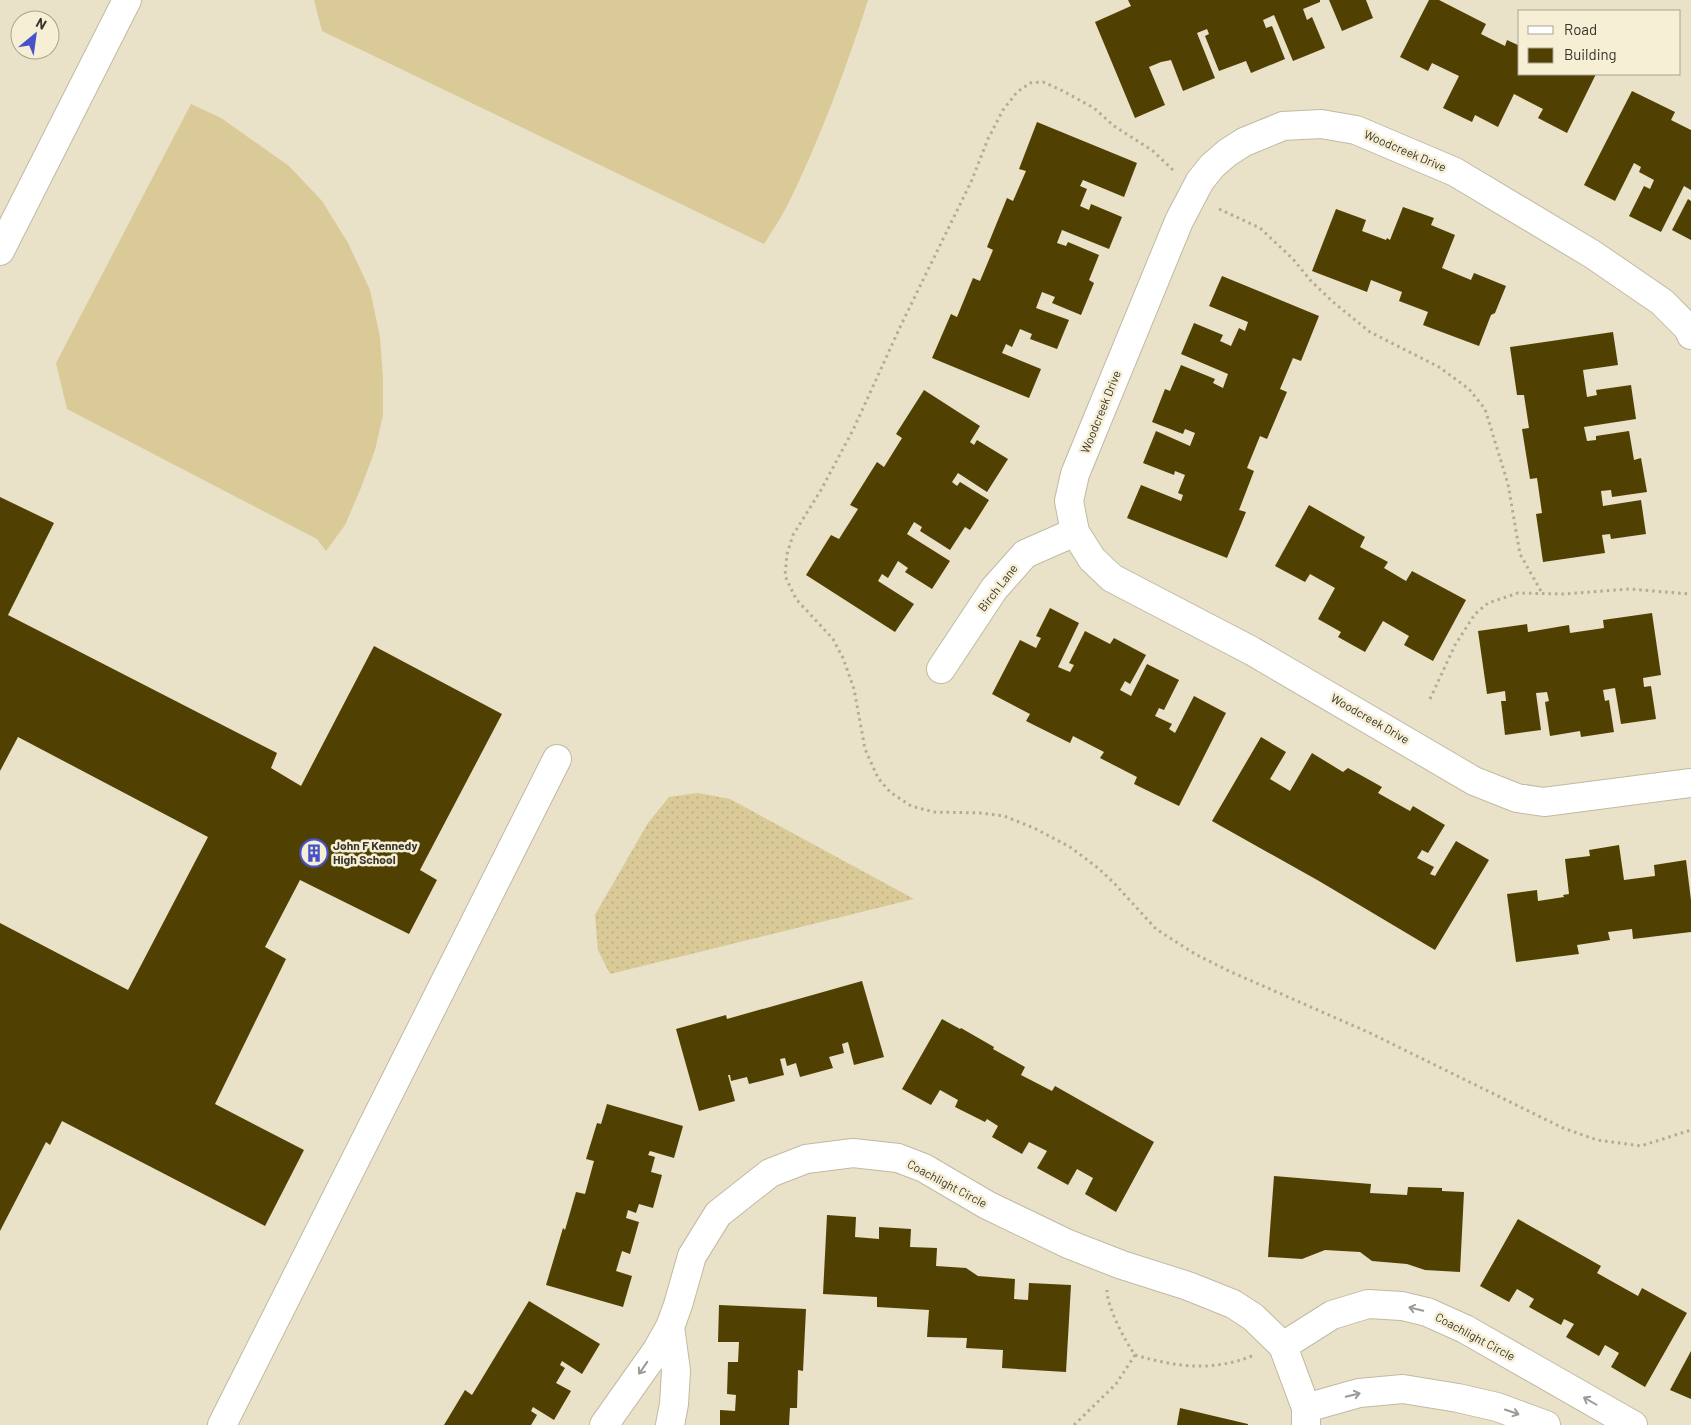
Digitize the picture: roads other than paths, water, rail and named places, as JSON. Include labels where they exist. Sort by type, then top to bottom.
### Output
[{"type":"street","points":[[0,251],[127,0]]},
{"type":"street","name":"Woodcreek Drive","points":[[1691,335],[1688,328],[1662,302],[1592,254],[1455,172],[1356,130],[1321,124],[1283,126],[1244,142],[1227,153],[1212,166],[1197,186],[1179,221],[1075,474],[1069,501],[1076,532],[1092,559],[1112,578],[1252,651],[1474,781],[1517,798],[1544,802],[1691,783]]},
{"type":"street","name":"Birch Lane","points":[[941,669],[994,589],[1025,554],[1076,532]]},
{"type":"street","points":[[222,1425],[557,759]]},
{"type":"street","name":"Coachlight Circle","points":[[604,1425],[657,1350],[670,1327],[692,1256],[718,1214],[770,1174],[806,1159],[853,1153],[898,1158],[924,1168],[987,1205],[1068,1244],[1122,1265],[1188,1286],[1233,1304],[1253,1317],[1280,1343],[1306,1416],[1358,1393],[1403,1389],[1458,1398],[1497,1407],[1546,1425]]},
{"type":"street","name":"Coachlight Circle","points":[[1280,1343],[1332,1315],[1368,1304],[1402,1306],[1427,1312],[1465,1329],[1633,1425]]},
{"type":"street","name":"Coachlight Circle","points":[[670,1327],[676,1371],[674,1404],[670,1425]]},
{"type":"place","name":"John F Kennedy High School","points":[[314,853]]}]
